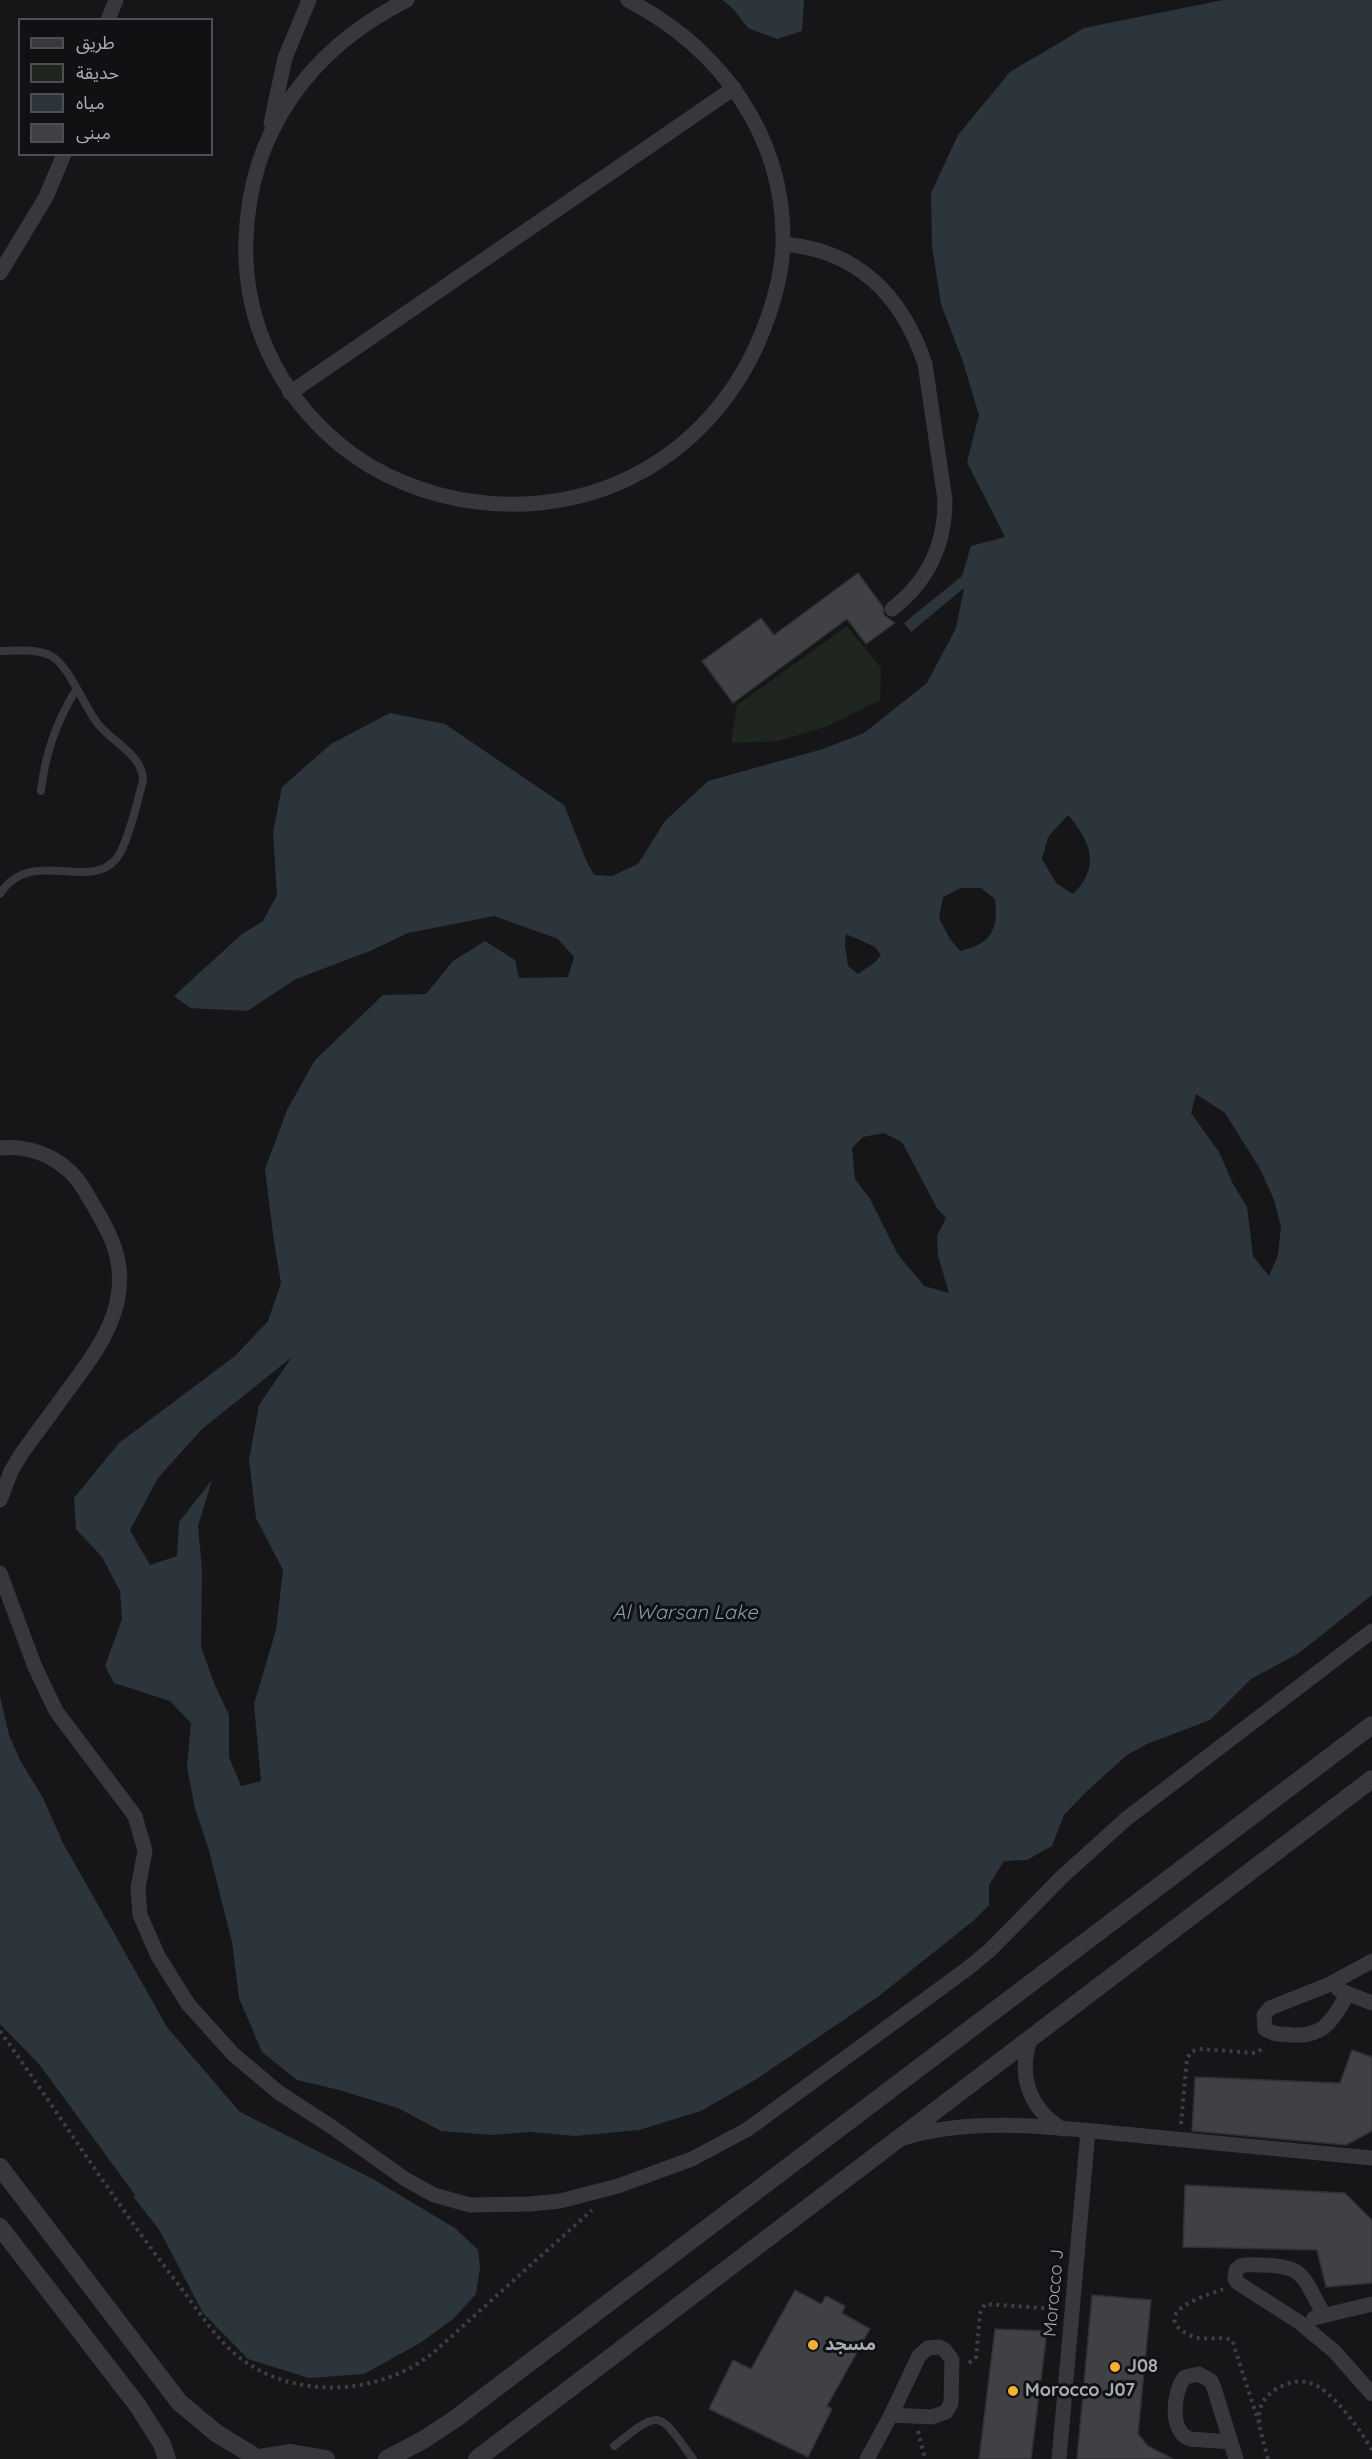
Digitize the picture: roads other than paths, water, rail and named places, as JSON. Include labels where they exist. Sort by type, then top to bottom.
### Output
[{"type":"street","points":[[109,18],[116,0]]},
{"type":"street","points":[[309,0],[285,58],[268,138],[251,191],[247,217],[246,268],[253,312],[260,334],[278,374],[290,393],[316,423],[346,450],[380,471],[421,489],[469,501],[517,505],[564,500],[594,493],[625,481],[664,458],[699,429],[724,400],[754,353],[767,320],[777,283],[783,244],[778,195],[766,150],[747,107],[710,59],[675,28],[628,0]]},
{"type":"street","points":[[268,138],[295,92],[325,56],[364,24],[407,0]]},
{"type":"street","points":[[290,393],[734,88]]},
{"type":"street","points":[[0,273],[46,197],[63,156]]},
{"type":"street","points":[[783,244],[820,250],[854,265],[869,276],[898,307],[918,344],[925,364],[945,500],[945,518],[937,553],[929,569],[912,591],[892,609]]},
{"type":"street","points":[[0,1148],[20,1148],[46,1155],[68,1169],[77,1179],[116,1253],[119,1286],[117,1303],[107,1335],[22,1453],[11,1471],[0,1500]]},
{"type":"street","points":[[0,1574],[35,1667],[57,1711],[72,1734],[113,1785],[140,1827],[144,1851],[138,1902],[144,1928],[172,1981],[188,2004],[233,2054],[278,2092],[352,2140],[405,2179],[434,2195],[470,2205],[530,2204],[579,2197],[618,2186],[692,2159],[748,2129],[967,1969],[990,1950],[1063,1876],[1126,1820],[1372,1631]]},
{"type":"street","points":[[387,2459],[423,2440],[455,2419],[1372,1725]]},
{"type":"street","points":[[477,2459],[1372,1779]]},
{"type":"street","points":[[1348,1994],[1326,2026],[1312,2034],[1274,2034],[1265,2029],[1264,2015],[1270,2008],[1328,1985],[1372,1961]]},
{"type":"street","points":[[1328,1985],[1372,2003]]},
{"type":"street","points":[[1031,2037],[1024,2063],[1028,2089],[1041,2112],[1062,2128]]},
{"type":"street","points":[[897,2139],[965,2126],[1062,2128],[1372,2158]]},
{"type":"street","name":"Morocco J","points":[[1059,2459],[1088,2131]]},
{"type":"street","points":[[0,2167],[179,2402],[216,2433],[256,2458],[291,2453],[326,2459]]},
{"type":"street","points":[[0,2227],[138,2406],[162,2444],[167,2459]]},
{"type":"street","points":[[1324,2315],[1305,2280],[1294,2269],[1287,2266],[1243,2265],[1234,2274],[1238,2283],[1299,2322],[1334,2351],[1372,2394]]},
{"type":"street","points":[[1299,2322],[1372,2304]]},
{"type":"street","points":[[867,2459],[923,2351],[939,2347],[945,2350],[952,2360],[949,2408],[937,2417],[891,2415]]},
{"type":"street","points":[[1231,2442],[1190,2439],[1177,2429],[1175,2423],[1178,2389],[1185,2377],[1199,2374],[1211,2381],[1231,2442],[1236,2459]]},
{"type":"lane","points":[[0,651],[39,652],[51,656],[68,671],[76,690],[99,726],[136,760],[143,773],[141,788],[122,849],[112,863],[97,870],[25,873],[10,881],[0,894]]},
{"type":"lane","points":[[41,791],[52,739],[76,690]]},
{"type":"lane","points":[[614,2446],[647,2420],[660,2420],[670,2427],[693,2459]]},
{"type":"water","points":[[723,0],[804,0],[802,31],[777,39],[748,28]]},
{"type":"water","name":"Al Warsan Lake","points":[[1223,0],[1372,0],[1372,1595],[1299,1653],[1251,1679],[1210,1720],[1147,1744],[1127,1755],[1064,1815],[1052,1846],[1027,1860],[1004,1861],[989,1885],[989,1905],[973,1921],[879,1996],[755,2080],[701,2111],[639,2130],[575,2136],[530,2132],[492,2135],[441,2131],[398,2108],[297,2080],[262,2052],[239,1998],[232,1942],[208,1847],[195,1808],[187,1767],[191,1723],[170,1701],[114,1683],[105,1666],[122,1619],[120,1591],[102,1557],[76,1529],[74,1498],[119,1443],[235,1356],[268,1321],[281,1283],[265,1169],[287,1110],[315,1060],[383,995],[426,994],[453,961],[485,941],[515,960],[519,978],[568,977],[574,957],[558,939],[494,916],[408,933],[370,951],[296,979],[247,1011],[190,1008],[174,996],[242,934],[263,921],[277,895],[273,832],[282,787],[331,744],[390,713],[445,724],[564,805],[594,875],[612,876],[638,864],[665,821],[708,781],[823,749],[864,733],[927,683],[956,628],[964,588],[911,632],[904,623],[962,576],[971,546],[1005,537],[967,462],[979,415],[963,362],[941,304],[932,246],[931,193],[958,135],[1010,72],[1084,28]],"holes":[[[1068,815],[1087,845],[1090,864],[1082,884],[1073,894],[1056,883],[1042,859],[1048,837]],[[961,888],[981,888],[995,899],[996,919],[991,934],[986,940],[971,948],[960,951],[950,939],[939,918],[943,897]],[[846,934],[875,947],[881,955],[858,974],[848,966]],[[1196,1094],[1225,1113],[1260,1169],[1274,1200],[1281,1227],[1278,1255],[1269,1276],[1253,1256],[1247,1207],[1233,1184],[1219,1152],[1191,1113]],[[884,1133],[902,1142],[937,1208],[946,1218],[937,1236],[938,1256],[949,1293],[924,1286],[897,1253],[870,1199],[855,1179],[852,1148],[863,1137]],[[292,1357],[259,1405],[249,1460],[256,1518],[283,1570],[276,1630],[254,1704],[261,1781],[241,1786],[229,1757],[229,1715],[201,1647],[202,1570],[198,1526],[212,1480],[179,1522],[177,1556],[150,1565],[130,1530],[158,1478],[202,1429]]]},
{"type":"water","points":[[0,1696],[9,1735],[20,1760],[43,1798],[63,1843],[167,2027],[240,2112],[373,2179],[455,2228],[478,2250],[480,2268],[476,2294],[453,2319],[420,2343],[364,2374],[309,2378],[248,2359],[203,2313],[160,2231],[132,2195],[136,2196],[39,2064],[0,2024]]},
{"type":"place","name":"مسجد","points":[[813,2345]]},
{"type":"place","name":"J08","points":[[1115,2367]]},
{"type":"place","name":"Morocco J07","points":[[1013,2391]]}]
